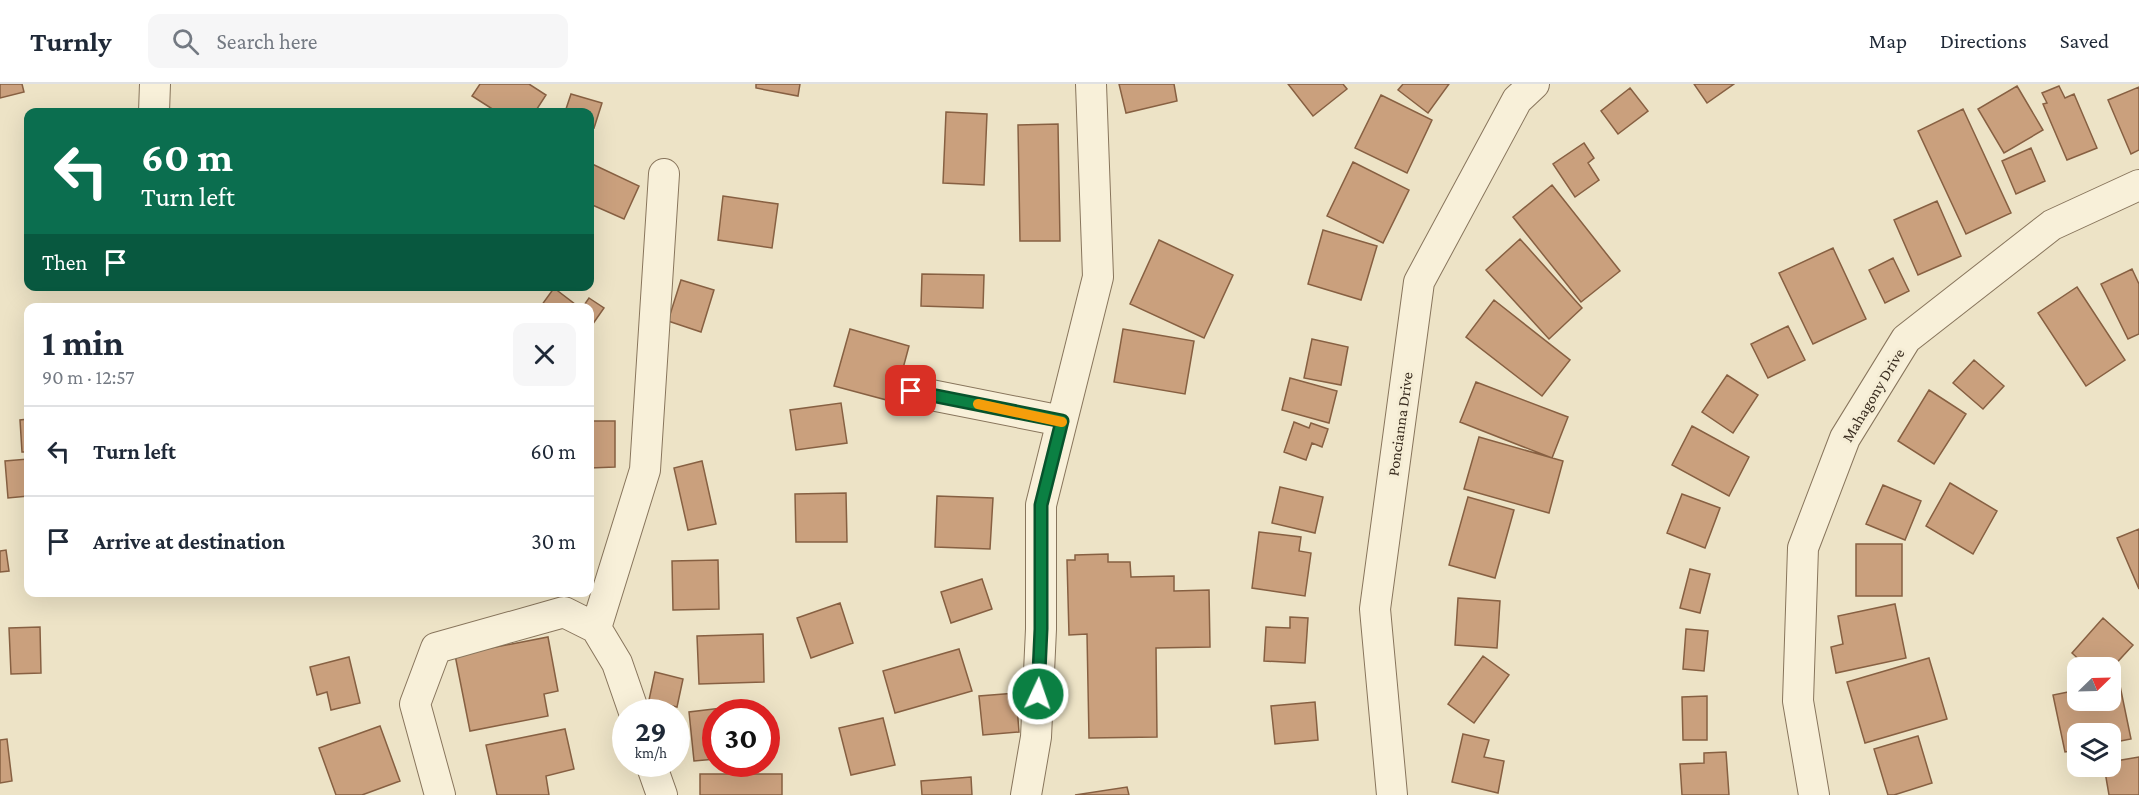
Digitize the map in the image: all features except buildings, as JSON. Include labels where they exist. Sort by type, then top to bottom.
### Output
[{"type":"street","points":[[153,108],[155,84]]},
{"type":"street","points":[[1026,795],[1036,737],[1041,629],[1041,505],[1098,277],[1091,84]]},
{"type":"street","name":"Poncianna Drive","points":[[1392,795],[1375,609],[1419,282],[1517,100],[1534,84]]},
{"type":"street","points":[[596,628],[645,470],[664,174]]},
{"type":"street","name":"Mahagony Drive","points":[[1814,795],[1798,701],[1803,548],[1845,438],[1906,339],[2052,225],[2139,185]]},
{"type":"street","points":[[911,391],[1062,421]]},
{"type":"street","points":[[440,795],[414,704],[436,648],[564,612],[596,628],[617,663],[629,699]]},
{"type":"street","points":[[656,777],[662,795]]},
{"type":"slow traffic","points":[[978,404],[1062,422]]},
{"type":"route","points":[[911,391],[1062,421],[1041,505],[1041,629],[1038,694]]}]
